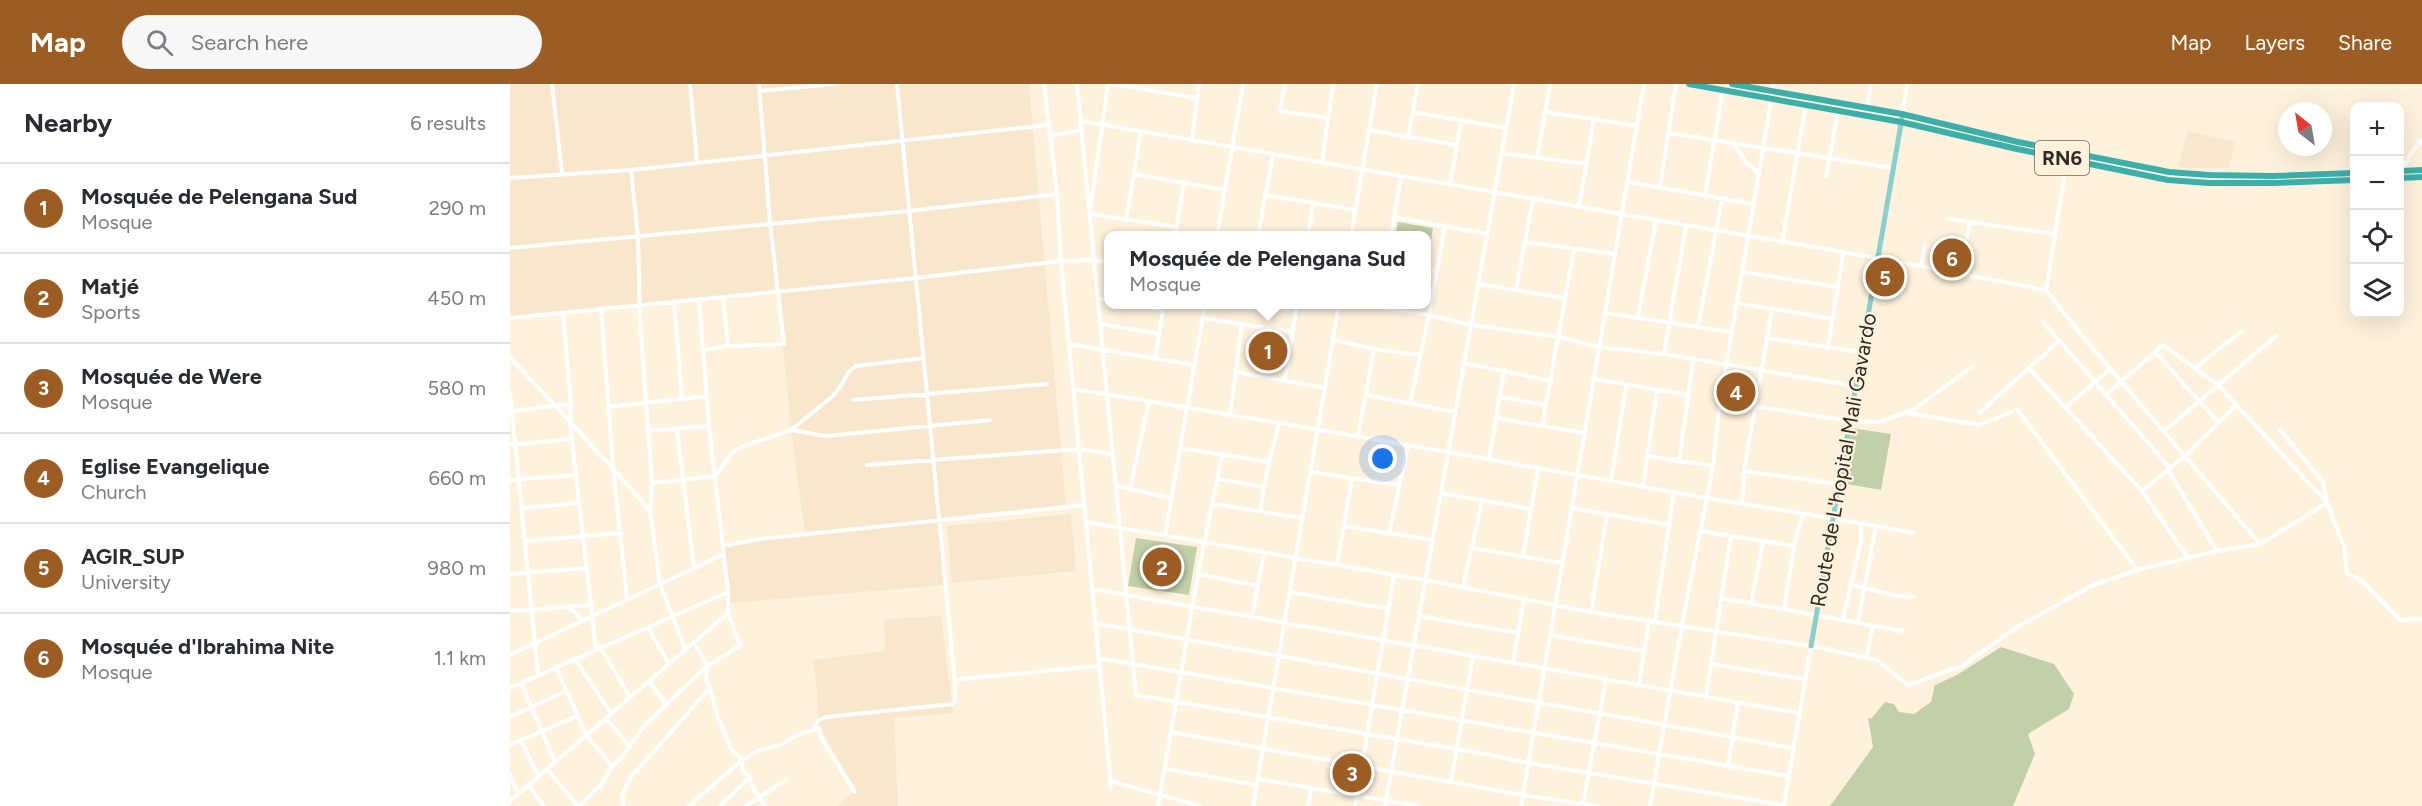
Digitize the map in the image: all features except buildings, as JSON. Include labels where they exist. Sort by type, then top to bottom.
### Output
[{"type":"highway","name":"RN6","points":[[1689,84],[1902,114],[2018,142],[2169,172],[2209,176],[2350,180]]},
{"type":"highway","name":"RN6","points":[[1732,84],[1806,105],[1901,122],[2168,180],[2209,183],[2350,174]]},
{"type":"highway","points":[[2404,170],[2422,170]]},
{"type":"highway","points":[[2404,178],[2422,177]]},
{"type":"main road","name":"Route de L'hopital Mali Gavardo","points":[[1811,646],[1902,114]]},
{"type":"street","points":[[552,84],[562,174]]},
{"type":"street","points":[[690,84],[697,162]]},
{"type":"street","points":[[704,350],[728,346],[784,344],[770,223],[759,84]]},
{"type":"street","points":[[760,91],[834,84]]},
{"type":"street","points":[[820,729],[814,726],[815,723],[826,717],[953,704],[955,701],[897,84]]},
{"type":"street","points":[[1044,84],[1057,194],[1078,449],[1111,787]]},
{"type":"street","points":[[1077,84],[1136,695],[1784,805]]},
{"type":"street","points":[[1090,215],[1102,124],[1110,84],[1197,98]]},
{"type":"street","points":[[1192,140],[1199,84]]},
{"type":"street","points":[[1218,231],[1243,84]]},
{"type":"street","points":[[1285,84],[1280,111],[1328,118]]},
{"type":"street","points":[[1322,162],[1333,84]]},
{"type":"street","points":[[1352,231],[1377,84]]},
{"type":"street","points":[[1408,137],[1418,84]]},
{"type":"street","points":[[1385,806],[1514,84]]},
{"type":"street","points":[[1537,158],[1550,84]]},
{"type":"street","points":[[1521,806],[1644,84]]},
{"type":"street","points":[[1660,186],[1677,84]]},
{"type":"street","points":[[1650,806],[1713,466],[1720,401],[1758,173],[1765,148],[1774,84]]},
{"type":"street","points":[[1867,109],[1871,84]]},
{"type":"street","points":[[1902,114],[1907,84]]},
{"type":"street","points":[[1705,195],[1723,90]]},
{"type":"street","points":[[1782,243],[1806,105]]},
{"type":"street","points":[[1826,177],[1838,111]]},
{"type":"street","points":[[1413,112],[1505,128]]},
{"type":"street","points":[[1546,112],[1637,126]]},
{"type":"street","points":[[1579,207],[1594,119]]},
{"type":"street","points":[[1450,185],[1461,120]]},
{"type":"street","points":[[1081,121],[1843,254],[1878,258],[2046,290],[2110,369],[2260,544]]},
{"type":"street","points":[[510,178],[630,170],[1048,125]]},
{"type":"street","points":[[1049,136],[1082,130]]},
{"type":"street","points":[[1369,130],[1457,145]]},
{"type":"street","points":[[1126,220],[1141,131]]},
{"type":"street","points":[[1668,133],[1893,168]]},
{"type":"street","points":[[2404,165],[2422,139]]},
{"type":"street","points":[[1733,143],[1744,160],[1758,173]]},
{"type":"street","points":[[1501,153],[1587,164]]},
{"type":"street","points":[[1259,231],[1273,154]]},
{"type":"street","points":[[2046,290],[2067,159]]},
{"type":"street","points":[[630,170],[638,237],[645,404],[652,483],[650,511],[660,584],[685,650]]},
{"type":"street","points":[[1134,174],[1224,190]]},
{"type":"street","points":[[1392,231],[1401,176]]},
{"type":"street","points":[[1176,231],[1184,182]]},
{"type":"street","points":[[1627,182],[1754,204]]},
{"type":"street","points":[[510,248],[909,211],[1057,194]]},
{"type":"street","points":[[1265,195],[1355,210]]},
{"type":"street","points":[[1516,289],[1533,199]]},
{"type":"street","points":[[1698,327],[1722,199]]},
{"type":"street","points":[[1309,231],[1313,202]]},
{"type":"street","points":[[1090,215],[1177,227]]},
{"type":"street","points":[[1395,217],[1487,234]]},
{"type":"street","points":[[1949,219],[2055,234]]},
{"type":"street","points":[[1638,317],[1656,220]]},
{"type":"street","points":[[1959,273],[1970,222]]},
{"type":"street","points":[[1431,308],[1444,225]]},
{"type":"street","points":[[1664,354],[1686,226]]},
{"type":"street","points":[[1524,242],[1616,254]]},
{"type":"street","points":[[1921,266],[1925,245]]},
{"type":"street","points":[[1542,426],[1574,249]]},
{"type":"street","points":[[1828,348],[1843,254]]},
{"type":"street","points":[[510,318],[916,278],[1061,261],[1104,261]]},
{"type":"street","points":[[1431,271],[1436,272]]},
{"type":"street","points":[[1743,272],[1838,288]]},
{"type":"street","points":[[1478,284],[1565,298]]},
{"type":"street","points":[[723,297],[728,346]]},
{"type":"street","points":[[1098,298],[1104,299]]},
{"type":"street","points":[[547,769],[579,806],[602,784],[612,766],[630,747],[645,724],[707,666],[740,646],[728,613],[728,592],[709,426],[699,299]]},
{"type":"street","points":[[674,301],[682,399]]},
{"type":"street","points":[[1737,303],[1833,319]]},
{"type":"street","points":[[601,308],[613,467],[627,599]]},
{"type":"street","points":[[1155,359],[1163,309]]},
{"type":"street","points":[[1165,536],[1204,309]]},
{"type":"street","points":[[1285,380],[1295,309]]},
{"type":"street","points":[[1253,806],[1338,309]]},
{"type":"street","points":[[1393,309],[1471,325],[1559,337],[1599,346],[1664,354],[1693,361],[1856,386]]},
{"type":"street","points":[[1410,403],[1431,309]]},
{"type":"street","points":[[1742,504],[1744,471],[1772,309]]},
{"type":"street","points":[[563,313],[571,404],[570,423],[598,648],[630,697]]},
{"type":"street","points":[[1605,313],[1732,332]]},
{"type":"street","points":[[1202,318],[1292,332]]},
{"type":"street","points":[[2042,321],[2169,469],[2217,551]]},
{"type":"street","points":[[1100,324],[1159,334]]},
{"type":"street","points":[[1230,415],[1242,324]]},
{"type":"street","points":[[2195,368],[2242,331]]},
{"type":"street","points":[[2164,431],[2276,336]]},
{"type":"street","points":[[1767,338],[1862,352]]},
{"type":"street","points":[[1334,340],[1374,349],[1419,355]]},
{"type":"street","points":[[1979,413],[2059,341]]},
{"type":"street","points":[[1069,344],[1194,365]]},
{"type":"street","points":[[2106,395],[2163,345],[2218,385],[2327,503]]},
{"type":"street","points":[[1358,436],[1374,349]]},
{"type":"street","points":[[2155,352],[2218,422]]},
{"type":"street","points":[[510,357],[613,467],[650,511]]},
{"type":"street","points":[[652,483],[715,476],[731,454],[741,447],[791,430],[833,396],[848,373],[856,366],[924,358]]},
{"type":"street","points":[[1679,460],[1693,361]]},
{"type":"street","points":[[1464,363],[1551,381]]},
{"type":"street","points":[[1720,401],[1851,421],[1879,422],[1913,410],[1973,366]]},
{"type":"street","points":[[2029,368],[2142,491],[2188,558]]},
{"type":"street","points":[[2065,408],[2110,369]]},
{"type":"street","points":[[1489,460],[1504,370]]},
{"type":"street","points":[[1235,372],[1325,388]]},
{"type":"street","points":[[1594,379],[1688,395]]},
{"type":"street","points":[[853,400],[1047,384]]},
{"type":"street","points":[[1611,481],[1626,386]]},
{"type":"street","points":[[1073,388],[1913,533]]},
{"type":"street","points":[[1644,486],[1657,391]]},
{"type":"street","points":[[510,392],[538,675]]},
{"type":"street","points":[[1366,394],[1455,412]]},
{"type":"street","points":[[608,407],[707,396]]},
{"type":"street","points":[[1500,397],[1546,405]]},
{"type":"street","points":[[1130,489],[1149,401]]},
{"type":"street","points":[[512,411],[571,404]]},
{"type":"street","points":[[2142,491],[2186,456],[2236,405]]},
{"type":"street","points":[[2017,409],[2137,570]]},
{"type":"street","points":[[1903,412],[1979,425],[2012,412]]},
{"type":"street","points":[[1496,418],[1584,433]]},
{"type":"street","points":[[791,430],[826,436],[990,420]]},
{"type":"street","points":[[1260,511],[1279,424]]},
{"type":"street","points":[[647,431],[709,426]]},
{"type":"street","points":[[677,429],[694,568]]},
{"type":"street","points":[[2280,429],[2323,482],[2327,503],[2344,546],[2347,573],[2362,581],[2400,620],[2422,619]]},
{"type":"street","points":[[510,445],[572,439]]},
{"type":"street","points":[[1389,534],[1408,446]]},
{"type":"street","points":[[1180,448],[1269,462]]},
{"type":"street","points":[[867,465],[933,458],[1078,449],[1112,454]]},
{"type":"street","points":[[1158,806],[1198,574],[1214,504],[1222,455]]},
{"type":"street","points":[[1647,456],[1713,466]]},
{"type":"street","points":[[1522,556],[1538,468]]},
{"type":"street","points":[[1744,471],[1839,484]]},
{"type":"street","points":[[1310,472],[1399,485]]},
{"type":"street","points":[[510,480],[576,475]]},
{"type":"street","points":[[1337,566],[1352,478]]},
{"type":"street","points":[[1218,479],[1264,487]]},
{"type":"street","points":[[1116,486],[1171,498]]},
{"type":"street","points":[[1655,620],[1674,492]]},
{"type":"street","points":[[1441,493],[1531,509]]},
{"type":"street","points":[[1463,587],[1482,501]]},
{"type":"street","points":[[522,508],[580,503]]},
{"type":"street","points":[[1086,522],[1425,580],[1590,612],[1649,619],[1811,646],[1880,662],[1908,685],[1962,666],[2013,629],[2091,586],[2137,570],[2217,551],[2260,544],[2327,503]]},
{"type":"street","points":[[1214,504],[1302,518]]},
{"type":"street","points":[[723,546],[760,539],[1084,505]]},
{"type":"street","points":[[1572,508],[1670,525]]},
{"type":"street","points":[[1590,612],[1607,514]]},
{"type":"street","points":[[1784,610],[1794,546],[1803,514]]},
{"type":"street","points":[[1843,619],[1861,540],[1861,523]]},
{"type":"street","points":[[1344,526],[1432,540]]},
{"type":"street","points":[[1858,622],[1876,526]]},
{"type":"street","points":[[1700,531],[1794,546]]},
{"type":"street","points":[[525,542],[621,533]]},
{"type":"street","points":[[1706,697],[1731,536]]},
{"type":"street","points":[[1751,604],[1763,541]]},
{"type":"street","points":[[1471,548],[1562,563]]},
{"type":"street","points":[[1252,618],[1264,553]]},
{"type":"street","points":[[510,655],[724,554]]},
{"type":"street","points":[[510,574],[587,568]]},
{"type":"street","points":[[1198,574],[1258,586]]},
{"type":"street","points":[[1355,806],[1394,576]]},
{"type":"street","points":[[1852,585],[1898,596],[1914,597]]},
{"type":"street","points":[[1092,589],[1799,713]]},
{"type":"street","points":[[510,688],[728,592]]},
{"type":"street","points":[[1290,592],[1388,609]]},
{"type":"street","points":[[1514,663],[1524,598]]},
{"type":"street","points":[[1721,598],[1904,631]]},
{"type":"street","points":[[510,611],[592,604]]},
{"type":"street","points":[[567,607],[583,620]]},
{"type":"street","points":[[510,801],[728,613]]},
{"type":"street","points":[[1419,616],[1518,633]]},
{"type":"street","points":[[1639,685],[1649,619]]},
{"type":"street","points":[[1095,623],[1793,748]]},
{"type":"street","points":[[1866,658],[1873,625]]},
{"type":"street","points":[[648,627],[669,664]]},
{"type":"street","points":[[1550,635],[1644,651]]},
{"type":"street","points":[[694,642],[707,666],[706,681],[731,749],[741,760],[742,770],[750,777],[752,788],[765,806]]},
{"type":"street","name":"Route de L'hopital Mali Gavardo","points":[[1784,805],[1811,646]]},
{"type":"street","points":[[1452,782],[1473,656]]},
{"type":"street","points":[[1098,658],[1133,662],[1788,776]]},
{"type":"street","points":[[575,659],[611,713]]},
{"type":"street","points":[[1711,664],[1804,680]]},
{"type":"street","points":[[955,683],[961,679],[1099,666]]},
{"type":"street","points":[[556,667],[586,735],[612,766]]},
{"type":"street","points":[[1582,805],[1606,680]]},
{"type":"street","points":[[648,681],[666,704]]},
{"type":"street","points":[[520,683],[555,762]]},
{"type":"street","points":[[623,806],[622,794],[632,777],[710,688]]},
{"type":"street","points":[[510,717],[566,691]]},
{"type":"street","points":[[1728,766],[1738,703]]},
{"type":"street","points":[[510,745],[577,716]]},
{"type":"street","points":[[606,718],[630,747]]},
{"type":"street","points":[[689,806],[741,760],[759,750],[778,746],[804,732],[820,729]]},
{"type":"street","points":[[820,729],[821,738],[855,792]]},
{"type":"street","points":[[1171,732],[1523,795],[1598,806]]},
{"type":"street","points":[[521,740],[538,776]]},
{"type":"street","points":[[1166,769],[1257,785]]},
{"type":"street","points":[[510,775],[518,794]]},
{"type":"street","points":[[720,806],[750,777]]},
{"type":"street","points":[[1258,779],[1418,806]]},
{"type":"street","points":[[746,806],[786,780]]},
{"type":"street","points":[[1110,781],[1200,806]]},
{"type":"street","points":[[528,785],[544,806]]},
{"type":"street","points":[[1308,806],[1311,788]]},
{"type":"shaded area","points":[[510,84],[1029,84],[1066,507],[939,520],[945,585],[729,603],[723,546],[805,534],[791,430],[778,293],[510,318]]},
{"type":"shaded area","points":[[2188,131],[2235,142],[2229,168],[2183,168],[2178,165]]},
{"type":"shaded area","points":[[1071,514],[1076,571],[952,583],[947,526]]},
{"type":"shaded area","points":[[941,616],[953,713],[894,718],[898,806],[838,806],[856,789],[818,725],[813,660],[885,651],[884,619]]},
{"type":"green space","points":[[1398,222],[1433,228],[1431,240],[1431,231],[1396,231]]},
{"type":"green space","points":[[1851,428],[1891,434],[1881,490],[1841,483]]},
{"type":"green space","points":[[1136,538],[1197,547],[1189,595],[1128,586]]},
{"type":"green space","points":[[2001,647],[2054,664],[2074,694],[2069,709],[2028,734],[2035,754],[2013,806],[1830,806],[1873,747],[1868,718],[1871,719],[1885,702],[1894,704],[1899,712],[1914,714],[1931,702],[1935,685],[1957,675]]},
{"type":"place","name":"Mosquée d'Ibrahima Nite","points":[[1952,258]]},
{"type":"place","name":"AGIR_SUP","points":[[1885,277]]},
{"type":"place","name":"Mosquée de Pelengana Sud","points":[[1268,351]]},
{"type":"place","name":"Eglise Evangelique","points":[[1736,392]]},
{"type":"place","name":"Matjé","points":[[1162,567]]},
{"type":"place","name":"Mosquée de Were","points":[[1352,773]]}]
